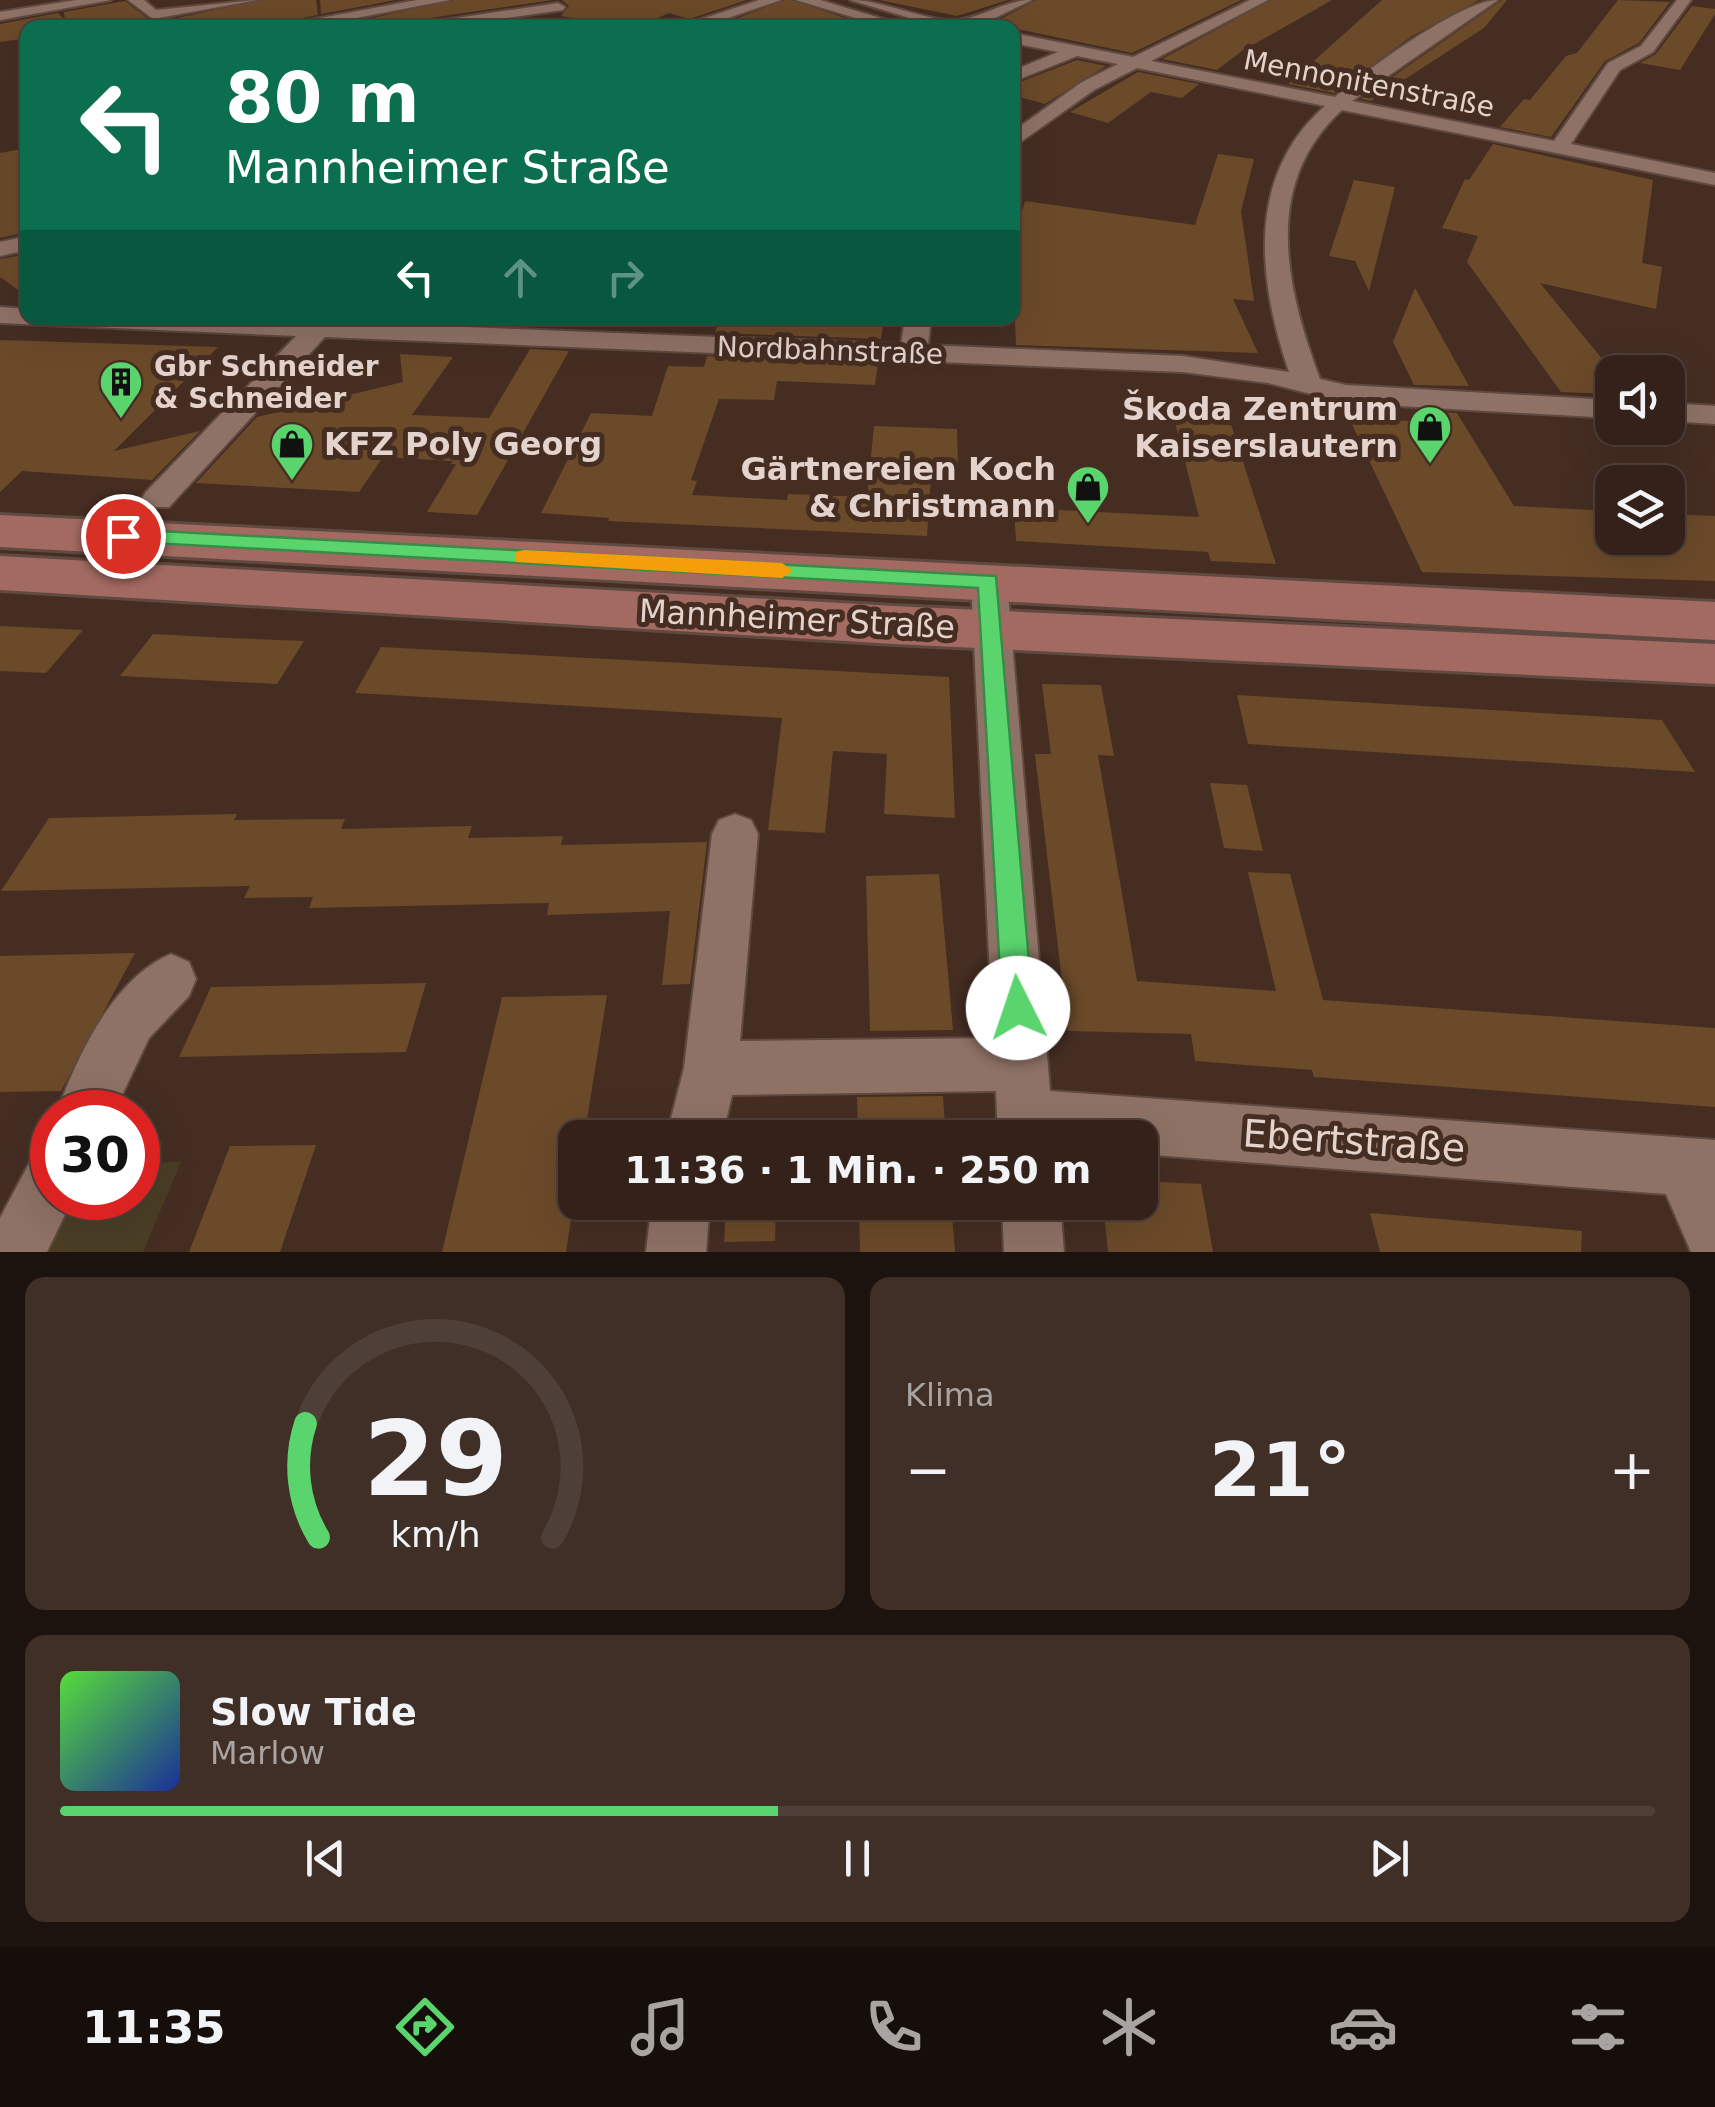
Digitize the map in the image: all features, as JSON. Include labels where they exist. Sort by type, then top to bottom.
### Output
[{"type":"main road","name":"Mannheimer Straße","points":[[0,532],[191,540],[1715,664]]},
{"type":"main road","points":[[155,583],[191,540]]},
{"type":"main road","name":"Mannheimer Straße","points":[[0,573],[155,583],[1715,620]]},
{"type":"street","points":[[0,16],[104,0]]},
{"type":"street","points":[[135,0],[153,15],[250,0]]},
{"type":"street","points":[[330,20],[443,0]]},
{"type":"street","points":[[707,20],[774,0]]},
{"type":"street","points":[[803,0],[878,20]]},
{"type":"street","points":[[857,0],[932,20]]},
{"type":"street","points":[[975,20],[1024,0]]},
{"type":"street","points":[[1020,136],[1088,86],[1261,0]]},
{"type":"street","points":[[1308,386],[1281,305],[1275,211],[1294,154],[1335,104],[1390,62],[1491,0]]},
{"type":"street","points":[[1558,148],[1614,67],[1647,48],[1684,0]]},
{"type":"street","points":[[459,20],[558,6]]},
{"type":"street","points":[[284,10],[297,20]]},
{"type":"street","points":[[36,11],[39,20]]},
{"type":"street","points":[[366,13],[375,20]]},
{"type":"street","name":"Mennonitenstraße","points":[[1020,40],[1715,179]]},
{"type":"street","points":[[1020,73],[1072,52]]},
{"type":"street","points":[[1020,56],[1046,62]]},
{"type":"street","points":[[157,500],[321,325]]},
{"type":"street","name":"Nordbahnstraße","points":[[361,325],[1183,364],[1390,398],[1595,409]]},
{"type":"street","points":[[913,354],[917,325]]},
{"type":"street","points":[[1685,413],[1715,414]]},
{"type":"street","points":[[991,605],[1024,1106]]},
{"type":"street","points":[[698,1120],[711,1068],[736,834]]},
{"type":"street","points":[[96,1090],[132,1020],[170,979]]},
{"type":"street","name":"Ebertstraße","points":[[711,1068],[1024,1106],[1699,1167],[1715,1237]]},
{"type":"street","points":[[15,1252],[31,1220]]},
{"type":"street","points":[[676,1252],[679,1220]]},
{"type":"street","points":[[1032,1220],[1034,1252]]},
{"type":"shaded area","points":[[160,1162],[181,1162],[160,1212]]},
{"type":"shaded area","points":[[54,1220],[157,1220],[143,1252],[38,1252]]},
{"type":"building","points":[[261,0],[316,0],[318,15],[291,20],[168,20]]},
{"type":"building","points":[[320,0],[396,0],[321,14]]},
{"type":"building","points":[[454,0],[553,0],[416,20],[363,20]]},
{"type":"building","points":[[562,0],[747,0],[689,19],[669,13],[653,20],[561,16],[569,6]]},
{"type":"building","points":[[792,0],[851,20],[828,20],[733,20]]},
{"type":"building","points":[[879,0],[1008,0],[957,16]]},
{"type":"building","points":[[1036,0],[1241,0],[1132,53],[1020,30],[1020,20],[999,20]]},
{"type":"building","points":[[1271,0],[1332,0],[1242,51],[1217,70],[1162,59]]},
{"type":"building","points":[[1382,0],[1479,0],[1412,36],[1334,93],[1288,84]]},
{"type":"building","points":[[1507,0],[1484,28],[1371,101],[1361,99]]},
{"type":"building","points":[[1618,0],[1670,2],[1639,43],[1605,61],[1551,137],[1500,127],[1524,99],[1530,100],[1566,56],[1577,53]]},
{"type":"building","points":[[125,1],[150,20],[65,20],[64,12]]},
{"type":"building","points":[[1692,6],[1715,9],[1715,14],[1680,70],[1640,63],[1656,54]]},
{"type":"building","points":[[58,13],[65,20],[21,20]]},
{"type":"building","points":[[20,20],[20,39],[0,42],[0,24]]},
{"type":"building","points":[[1077,60],[1106,66],[1045,104],[1020,97],[1020,82]]},
{"type":"building","points":[[1138,72],[1199,84],[1182,98],[1151,92],[1108,123],[1070,112]]},
{"type":"building","points":[[1493,144],[1653,180],[1642,263],[1662,267],[1656,309],[1540,283],[1599,355],[1595,355],[1595,393],[1561,392],[1467,262],[1478,236],[1442,228],[1465,179],[1469,180]]},
{"type":"building","points":[[20,149],[20,234],[0,238],[0,153]]},
{"type":"building","points":[[1218,154],[1254,159],[1241,211],[1254,301],[1233,299],[1258,353],[1016,345],[1015,325],[1020,325],[1020,219],[1025,201],[1195,225]]},
{"type":"building","points":[[1354,180],[1395,187],[1369,291],[1355,261],[1329,256]]},
{"type":"building","points":[[20,255],[20,291],[0,277],[0,259]]},
{"type":"building","points":[[1415,288],[1469,386],[1414,385],[1393,342]]},
{"type":"building","points":[[718,325],[883,325],[881,339],[715,333]]},
{"type":"building","points":[[0,340],[218,347],[114,451],[200,431],[152,480],[22,471],[0,492]]},
{"type":"building","points":[[530,349],[569,351],[477,515],[427,512],[456,464],[451,464],[453,461],[383,457],[359,492],[196,483],[257,417],[403,382],[400,354],[453,357],[412,415],[489,418]]},
{"type":"building","points":[[707,356],[878,363],[875,385],[777,381],[774,400],[719,399],[691,480],[697,481],[692,495],[787,500],[788,494],[867,497],[874,426],[957,429],[958,463],[932,462],[927,536],[608,521],[609,518],[541,513],[591,413],[652,416],[668,366],[704,367]]},
{"type":"building","points":[[1171,407],[1226,409],[1276,564],[1211,561],[1208,552],[1016,541],[1014,508],[1199,517]]},
{"type":"building","name":"Škoda Zentrum Kaiserslautern","points":[[1427,411],[1457,413],[1514,506],[1595,510],[1595,555],[1685,555],[1685,515],[1715,516],[1715,581],[1422,572],[1349,418],[1432,422]]},
{"type":"building","points":[[0,626],[83,630],[46,673],[0,671]]},
{"type":"building","points":[[153,634],[304,641],[277,684],[120,676]]},
{"type":"building","points":[[381,647],[949,677],[955,818],[884,814],[887,754],[833,751],[825,833],[768,830],[782,718],[355,693]]},
{"type":"building","points":[[1042,684],[1101,685],[1114,756],[1098,755],[1137,981],[1276,991],[1248,872],[1290,874],[1323,1000],[1715,1028],[1715,1107],[1314,1077],[1312,1070],[1195,1061],[1191,1034],[1068,1031],[1035,754],[1051,754]]},
{"type":"building","points":[[1237,695],[1662,720],[1695,772],[1248,744]]},
{"type":"building","points":[[1210,783],[1247,785],[1263,851],[1224,848]]},
{"type":"building","points":[[237,814],[234,820],[345,819],[341,829],[472,826],[468,838],[563,836],[561,845],[707,842],[690,984],[662,985],[670,911],[547,915],[549,903],[309,908],[313,897],[244,898],[250,886],[1,891],[49,818]]},
{"type":"building","points":[[939,874],[953,1030],[870,1031],[866,876]]},
{"type":"building","points":[[135,953],[62,1090],[0,1092],[0,956]]},
{"type":"building","points":[[426,983],[406,1052],[179,1057],[211,987]]},
{"type":"building","points":[[607,995],[587,1120],[558,1120],[558,1220],[571,1220],[566,1252],[442,1252],[502,997]]},
{"type":"building","points":[[943,1096],[945,1120],[858,1120],[857,1097]]},
{"type":"building","points":[[316,1145],[280,1252],[189,1252],[230,1146]]},
{"type":"building","points":[[1158,1182],[1201,1184],[1213,1252],[1108,1252],[1105,1220],[1158,1220]]},
{"type":"building","points":[[1370,1213],[1582,1231],[1581,1252],[1380,1252]]},
{"type":"building","points":[[725,1220],[776,1220],[775,1241],[724,1242]]},
{"type":"building","points":[[859,1220],[952,1220],[955,1252],[860,1252]]},
{"type":"slow traffic","points":[[524,557],[782,571]]},
{"type":"place","name":"Gbr Schneider & Schneider","points":[[121,420]]},
{"type":"place","name":"Škoda Zentrum Kaiserslautern","points":[[1430,465]]},
{"type":"place","name":"KFZ Poly Georg","points":[[292,482]]},
{"type":"place","name":"Gärtnereien Koch & Christmann","points":[[1088,525]]},
{"type":"route","points":[[123,536],[989,581],[1018,1008]]}]
